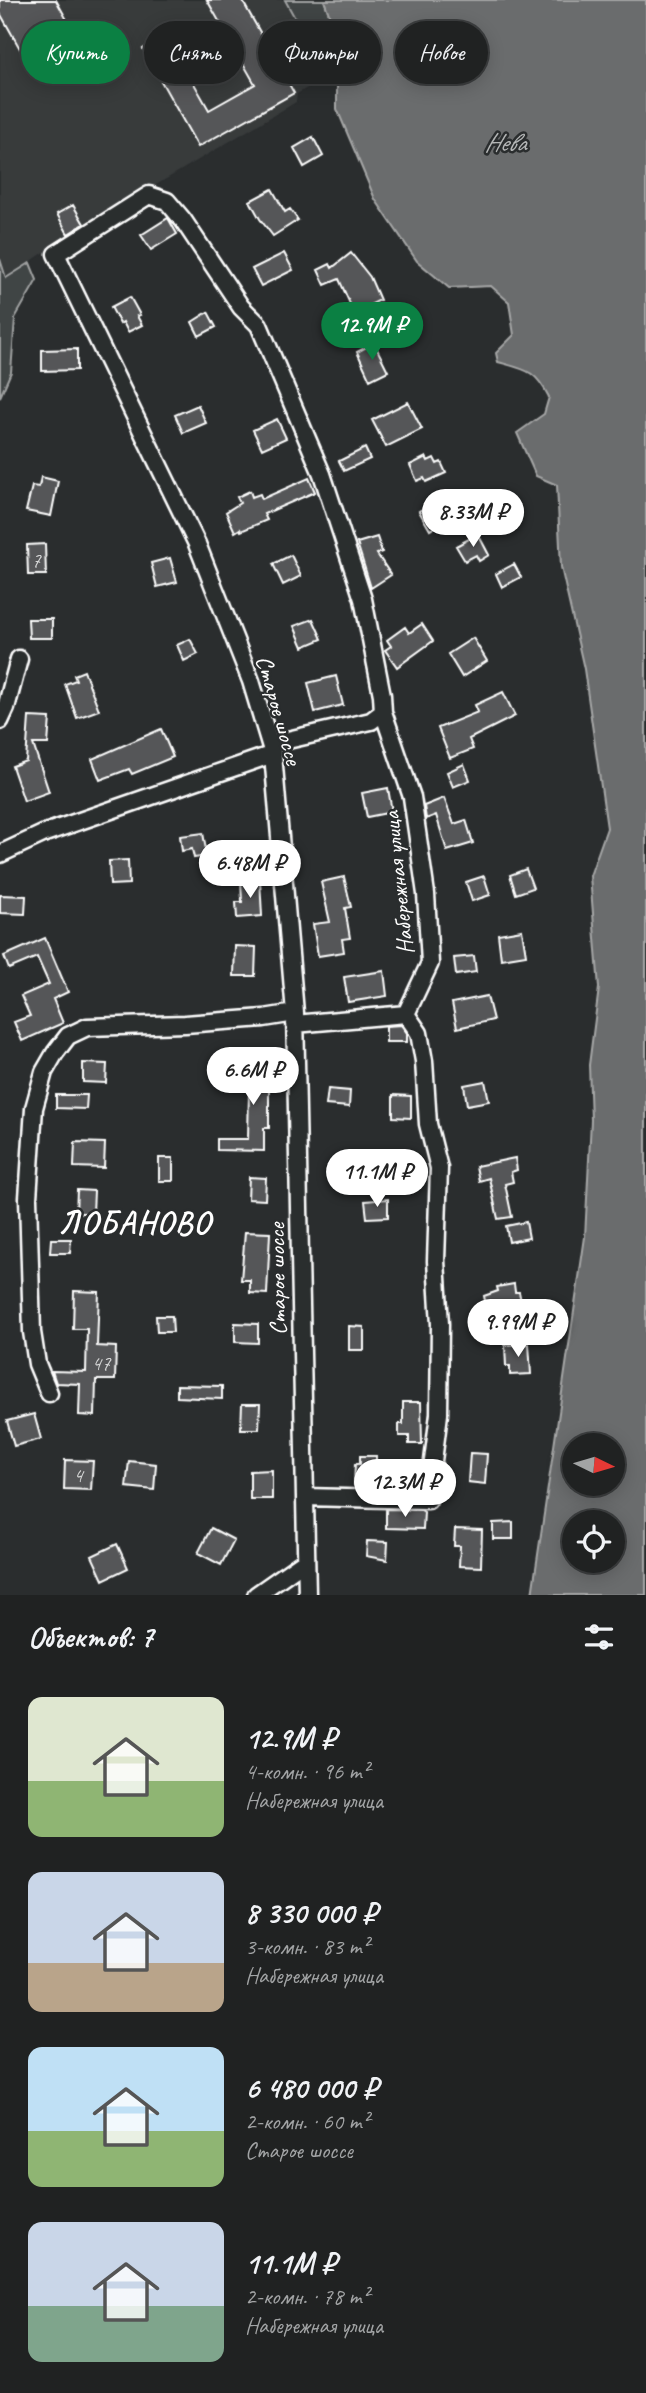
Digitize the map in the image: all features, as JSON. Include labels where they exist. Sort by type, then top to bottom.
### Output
[{"type":"street","name":"Старое шоссе","points":[[149,195],[56,254],[197,544],[251,681],[271,749],[295,1019],[307,1595]]},
{"type":"street","name":"Набережная улица","points":[[149,195],[167,201],[183,220],[241,307],[259,325],[322,474],[363,599],[383,712],[412,797],[426,894],[430,963],[407,1014]]},
{"type":"street","points":[[0,721],[19,659]]},
{"type":"street","points":[[0,854],[271,749],[372,721],[383,712]]},
{"type":"street","points":[[48,1393],[37,1364],[32,1332],[28,1198],[34,1108],[44,1072],[68,1036],[87,1027],[407,1014],[419,1033],[424,1061],[428,1124],[439,1168],[436,1261],[440,1324],[439,1414],[428,1500],[304,1497]]},
{"type":"street","points":[[256,1595],[306,1560]]},
{"type":"shaded area","points":[[0,0],[285,0],[297,21],[258,21],[258,84],[314,84],[297,94],[296,102],[58,243],[6,278],[0,259]]},
{"type":"shaded area","points":[[285,0],[324,0],[331,21],[297,21]]},
{"type":"shaded area","points":[[0,259],[6,278],[30,263],[37,280],[15,318],[11,372],[0,397]]},
{"type":"water","name":"Нева","points":[[324,0],[646,0],[646,1595],[532,1595],[585,1237],[591,1120],[589,1065],[599,988],[590,876],[607,828],[584,669],[561,567],[557,485],[536,476],[517,433],[544,414],[549,397],[539,381],[529,372],[498,362],[496,353],[514,335],[509,302],[491,286],[449,288],[417,261],[375,199],[337,109],[337,84],[381,84],[381,21],[332,21]]},
{"type":"building","points":[[0,0],[56,0],[68,21],[21,21],[21,50],[0,13]]},
{"type":"building","points":[[207,0],[242,0],[258,29],[258,84],[289,84],[294,93],[198,147],[163,84],[194,84],[209,110],[255,84],[244,65],[244,21],[219,21]]},
{"type":"building","points":[[313,137],[323,156],[304,167],[294,148]]},
{"type":"building","points":[[272,189],[285,212],[290,209],[298,220],[273,236],[250,201]]},
{"type":"building","points":[[73,205],[84,224],[68,234],[57,214]]},
{"type":"building","points":[[168,218],[177,234],[151,250],[141,235]]},
{"type":"building","points":[[284,253],[293,270],[261,286],[252,269]]},
{"type":"building","points":[[351,253],[370,277],[380,300],[354,313],[339,279],[325,285],[318,270],[330,264],[332,268]]},
{"type":"building","points":[[130,297],[140,315],[137,316],[142,325],[128,332],[123,322],[120,324],[111,307]]},
{"type":"building","points":[[208,312],[216,327],[199,336],[192,322]]},
{"type":"building","points":[[374,343],[388,371],[370,380],[357,352]]},
{"type":"building","points":[[77,349],[77,370],[42,371],[42,350]]},
{"type":"building","points":[[408,402],[422,429],[386,447],[372,420]]},
{"type":"building","points":[[198,405],[206,423],[183,433],[175,415]]},
{"type":"building","points":[[277,419],[286,438],[262,449],[253,430]]},
{"type":"building","points":[[365,448],[370,459],[344,471],[339,461]]},
{"type":"building","points":[[426,457],[428,461],[434,458],[437,464],[441,462],[446,473],[426,482],[424,478],[417,481],[410,465]]},
{"type":"building","points":[[41,477],[58,481],[51,516],[26,511],[32,486],[39,487]]},
{"type":"building","points":[[309,478],[315,492],[264,514],[267,520],[235,532],[226,512],[240,503],[237,497],[250,491],[252,497],[260,494],[262,499]]},
{"type":"building","points":[[440,498],[451,517],[430,530],[419,511]]},
{"type":"building","points":[[478,534],[489,555],[479,561],[476,555],[465,561],[456,546]]},
{"type":"building","points":[[377,537],[382,552],[377,554],[391,575],[371,588],[357,543]]},
{"type":"building","points":[[45,544],[46,575],[28,575],[27,545]]},
{"type":"building","points":[[291,555],[301,576],[283,585],[273,564]]},
{"type":"building","points":[[170,558],[177,582],[157,587],[151,563]]},
{"type":"building","points":[[514,564],[521,577],[502,587],[496,574]]},
{"type":"building","points":[[28,619],[52,619],[52,638],[29,638]]},
{"type":"building","points":[[313,619],[322,639],[303,647],[294,626]]},
{"type":"building","points":[[422,624],[433,641],[397,667],[385,650],[391,646],[387,640],[405,627],[409,633]]},
{"type":"building","points":[[473,638],[487,661],[462,677],[448,654]]},
{"type":"building","points":[[190,639],[198,654],[184,661],[177,645]]},
{"type":"building","points":[[84,671],[99,710],[77,718],[65,684],[76,680],[74,675]]},
{"type":"building","points":[[336,676],[343,705],[315,712],[308,683]]},
{"type":"building","points":[[503,692],[515,716],[469,739],[473,749],[450,758],[438,728],[478,712],[475,705]]},
{"type":"building","points":[[29,717],[50,718],[48,744],[33,744],[49,792],[24,801],[12,766],[26,761]]},
{"type":"building","points":[[161,729],[173,757],[132,774],[129,769],[100,780],[92,759]]},
{"type":"building","points":[[464,764],[470,780],[453,787],[447,772]]},
{"type":"building","points":[[388,788],[392,812],[367,817],[362,793]]},
{"type":"building","points":[[444,798],[454,824],[466,820],[473,843],[447,851],[436,815],[426,819],[424,806]]},
{"type":"building","points":[[203,833],[207,856],[194,858],[192,849],[182,851],[180,836]]},
{"type":"building","points":[[128,860],[129,884],[110,885],[109,861]]},
{"type":"building","points":[[526,869],[533,888],[516,894],[510,875]]},
{"type":"building","points":[[484,876],[490,895],[472,901],[466,882]]},
{"type":"building","points":[[344,877],[351,907],[345,908],[350,938],[342,939],[344,952],[318,956],[313,924],[330,922],[321,882]]},
{"type":"building","points":[[260,879],[262,916],[237,918],[236,902],[242,902],[241,881]]},
{"type":"building","points":[[0,895],[26,896],[25,914],[0,913]]},
{"type":"building","points":[[522,930],[526,955],[501,959],[498,934]]},
{"type":"building","points":[[45,938],[68,992],[53,999],[63,1023],[22,1041],[14,1022],[30,1016],[21,996],[49,984],[37,957],[9,969],[4,956]]},
{"type":"building","points":[[235,946],[256,947],[255,976],[234,976]]},
{"type":"building","points":[[474,956],[476,972],[456,975],[454,958]]},
{"type":"building","points":[[384,971],[387,996],[348,1002],[344,977]]},
{"type":"building","points":[[487,996],[493,1020],[457,1028],[452,1003]]},
{"type":"building","points":[[401,1025],[407,1033],[407,1042],[386,1042],[386,1026]]},
{"type":"building","points":[[243,1059],[269,1059],[269,1128],[264,1128],[264,1151],[217,1150],[217,1139],[248,1139],[249,1088],[242,1088]]},
{"type":"building","points":[[83,1063],[107,1064],[106,1083],[83,1082]]},
{"type":"building","points":[[485,1081],[489,1101],[467,1105],[464,1085]]},
{"type":"building","points":[[328,1089],[350,1091],[349,1107],[326,1105]]},
{"type":"building","points":[[56,1095],[87,1095],[86,1109],[56,1108]]},
{"type":"building","points":[[393,1095],[411,1096],[411,1118],[393,1117]]},
{"type":"building","points":[[75,1142],[105,1143],[104,1168],[74,1167]]},
{"type":"building","points":[[159,1158],[173,1158],[173,1181],[159,1181]]},
{"type":"building","points":[[515,1158],[517,1170],[511,1172],[513,1182],[505,1184],[512,1217],[498,1219],[489,1178],[479,1181],[476,1166]]},
{"type":"building","points":[[249,1177],[266,1178],[265,1200],[248,1199]]},
{"type":"building","points":[[77,1190],[94,1191],[93,1213],[76,1213]]},
{"type":"building","points":[[388,1199],[388,1217],[367,1218],[365,1201]]},
{"type":"building","points":[[526,1222],[529,1238],[509,1242],[506,1226]]},
{"type":"building","points":[[245,1232],[270,1233],[267,1294],[250,1293],[250,1280],[241,1280]]},
{"type":"building","points":[[51,1239],[71,1239],[70,1253],[50,1253]]},
{"type":"building","points":[[514,1284],[515,1292],[519,1292],[524,1314],[489,1321],[484,1296],[498,1291],[497,1287]]},
{"type":"building","points":[[74,1291],[99,1292],[97,1346],[116,1347],[115,1380],[96,1380],[95,1416],[79,1415],[80,1384],[56,1383],[52,1371],[86,1372],[87,1329],[73,1329]]},
{"type":"building","points":[[156,1316],[172,1316],[173,1332],[157,1332]]},
{"type":"building","points":[[235,1323],[258,1324],[258,1343],[235,1342]]},
{"type":"building","points":[[349,1326],[364,1327],[364,1350],[349,1350]]},
{"type":"building","points":[[529,1344],[531,1374],[510,1375],[510,1366],[506,1366],[505,1345]]},
{"type":"building","points":[[177,1385],[222,1386],[222,1399],[177,1397]]},
{"type":"building","points":[[403,1402],[421,1402],[422,1444],[409,1444],[409,1436],[399,1436],[399,1424],[403,1424]]},
{"type":"building","points":[[242,1404],[260,1404],[259,1429],[241,1429]]},
{"type":"building","points":[[34,1414],[41,1439],[14,1446],[7,1421]]},
{"type":"building","points":[[470,1453],[487,1454],[485,1484],[468,1482]]},
{"type":"building","points":[[360,1456],[376,1456],[376,1465],[386,1465],[386,1472],[421,1473],[419,1489],[354,1485],[355,1464],[360,1464]]},
{"type":"building","points":[[65,1460],[93,1461],[91,1490],[64,1489]]},
{"type":"building","points":[[129,1461],[156,1464],[154,1490],[126,1487]]},
{"type":"building","points":[[272,1470],[272,1499],[250,1499],[250,1471]]},
{"type":"building","points":[[386,1509],[421,1510],[424,1512],[423,1529],[386,1528]]},
{"type":"building","points":[[513,1522],[513,1539],[493,1539],[493,1523]]},
{"type":"building","points":[[211,1528],[234,1540],[221,1565],[198,1553]]},
{"type":"building","points":[[455,1529],[482,1530],[481,1567],[459,1566],[460,1546],[454,1546]]},
{"type":"building","points":[[367,1541],[388,1542],[387,1560],[366,1556]]},
{"type":"building","points":[[117,1544],[128,1568],[103,1580],[92,1556]]},
{"type":"district","name":"ЛОБАНОВО","points":[[135,1222]]}]
